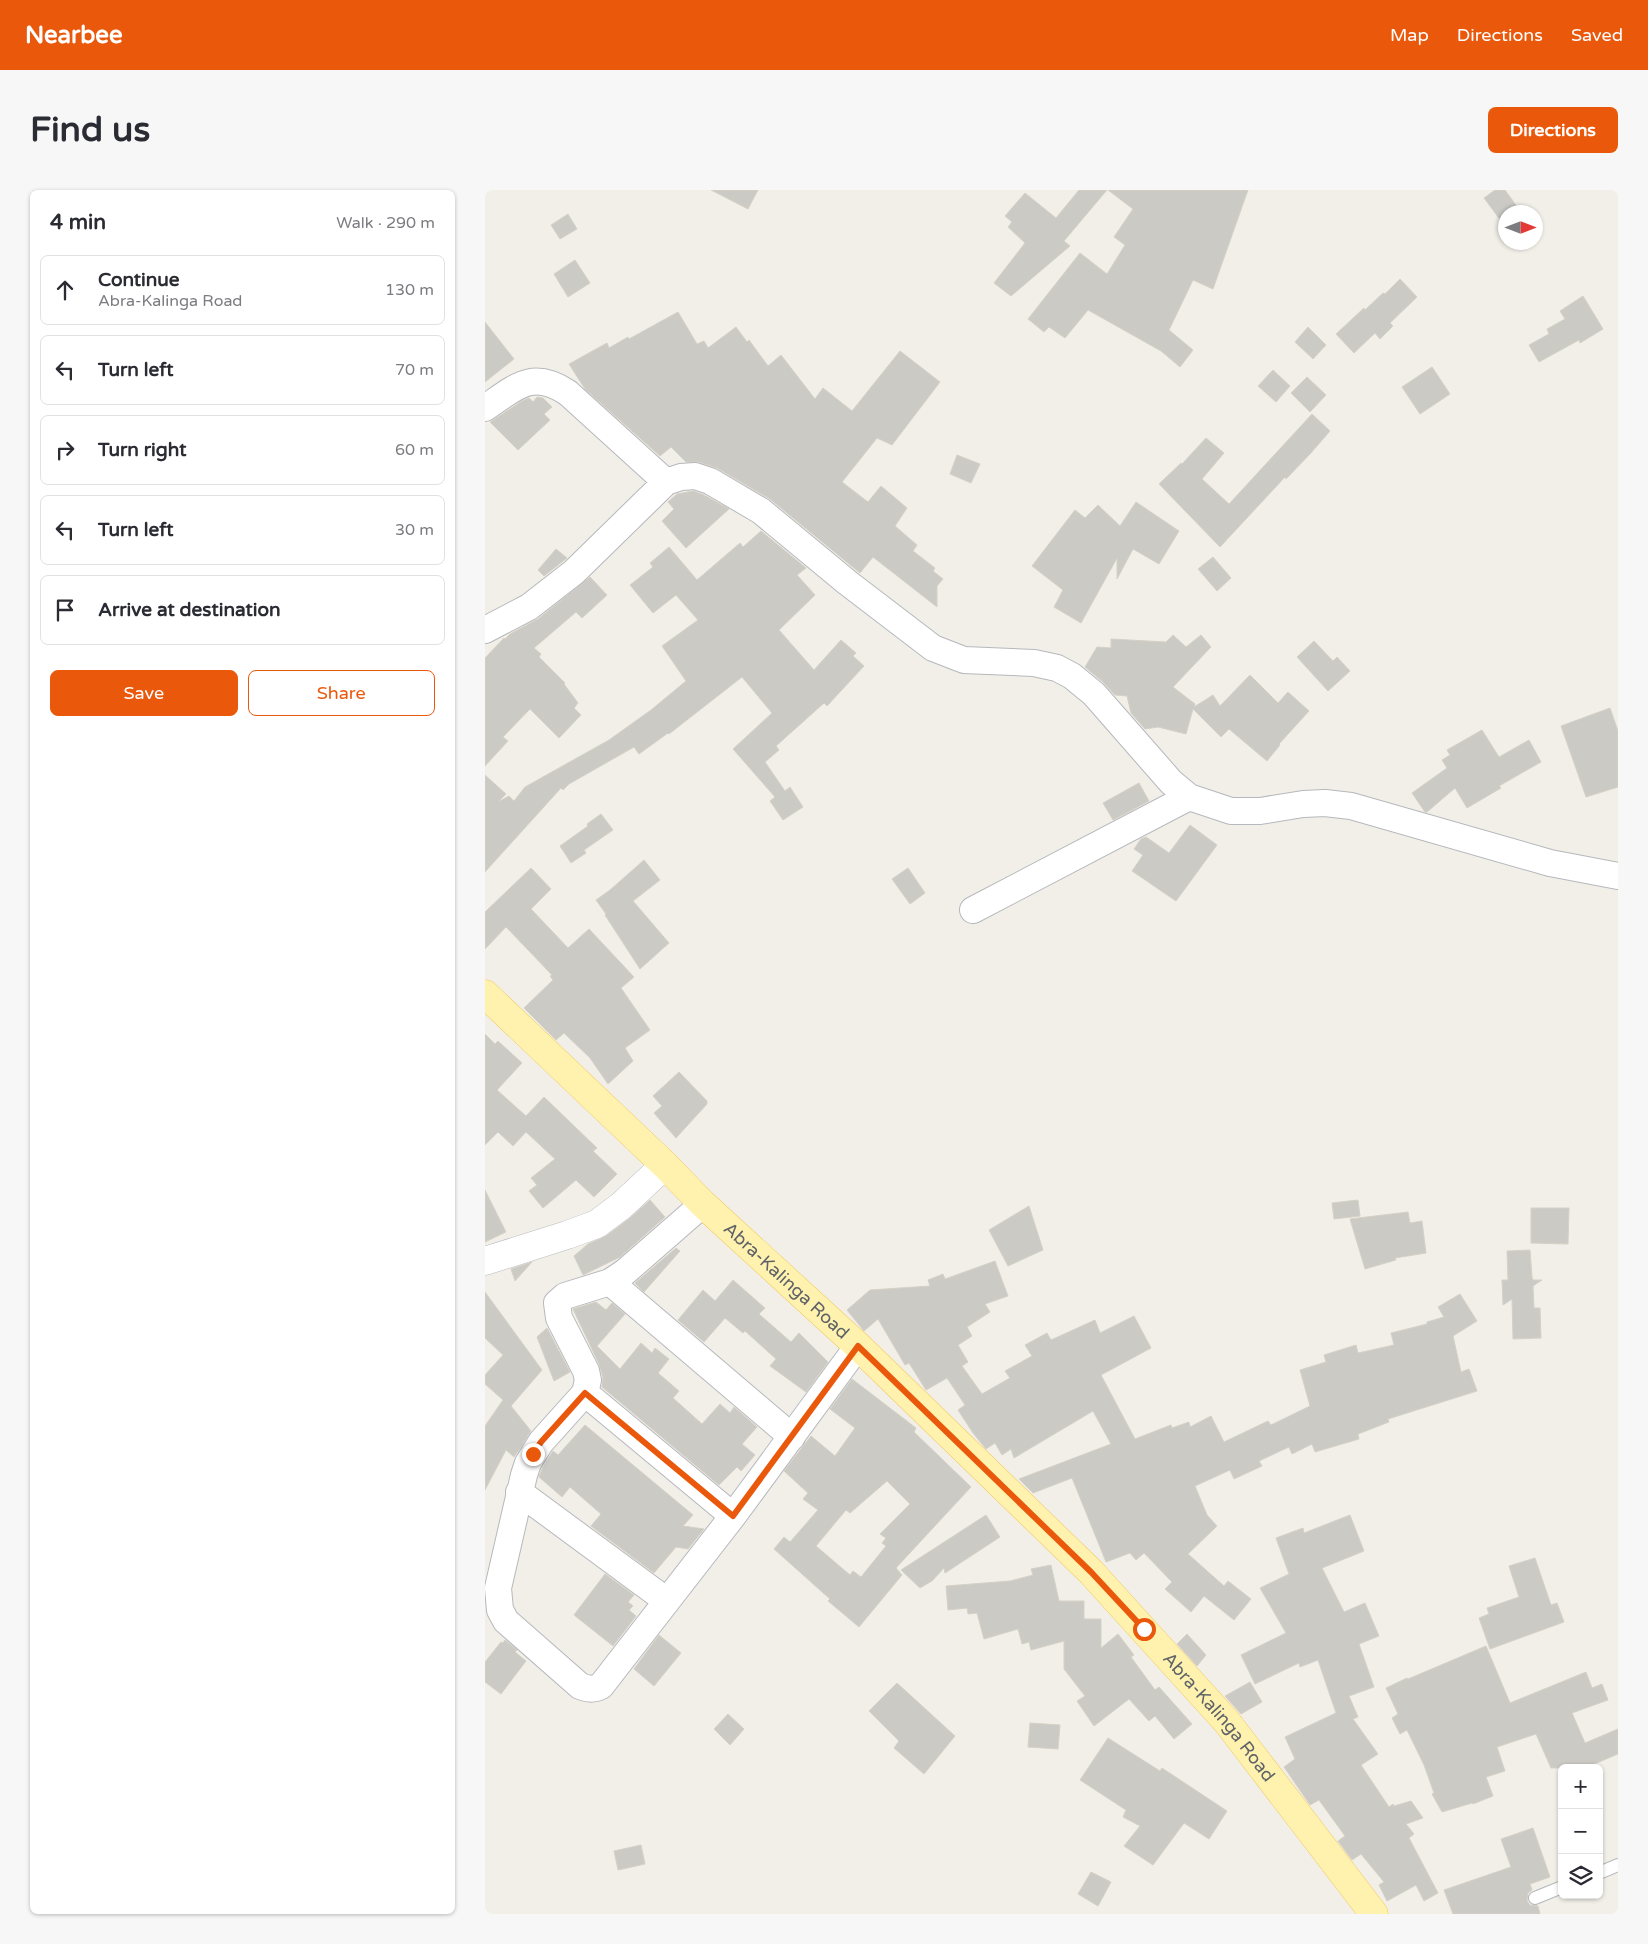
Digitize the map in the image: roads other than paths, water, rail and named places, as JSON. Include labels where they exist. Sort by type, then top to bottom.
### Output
[{"type":"main road","name":"Abra-Kalinga Road","points":[[485,994],[665,1165],[703,1204],[858,1346],[1091,1572],[1227,1722],[1374,1914]]},
{"type":"street","points":[[485,408],[519,386],[541,381],[554,384],[568,393],[666,482]]},
{"type":"street","points":[[485,630],[529,607],[574,572],[666,482],[695,476],[711,481],[761,511],[848,583],[933,648],[964,660],[1034,663],[1057,668],[1073,676],[1094,694],[1171,782],[1189,797],[1231,811],[1260,811],[1303,804],[1325,803],[1351,806],[1549,863],[1618,876]]},
{"type":"street","points":[[973,910],[1189,797]]},
{"type":"street","points":[[485,1262],[567,1236],[597,1224],[621,1206],[665,1165]]},
{"type":"street","points":[[703,1204],[640,1260],[611,1282],[565,1296],[557,1303],[559,1318],[586,1371],[588,1380],[585,1393],[541,1442],[528,1463],[519,1492],[500,1577],[498,1599],[500,1610],[506,1621],[580,1686],[589,1689],[596,1689],[601,1686],[733,1516],[858,1346]]},
{"type":"street","points":[[611,1282],[792,1437]]},
{"type":"street","points":[[585,1393],[733,1516]]},
{"type":"street","points":[[519,1492],[667,1602]]},
{"type":"lane","points":[[1603,1871],[1618,1865]]},
{"type":"lane","points":[[1535,1898],[1558,1889]]}]
